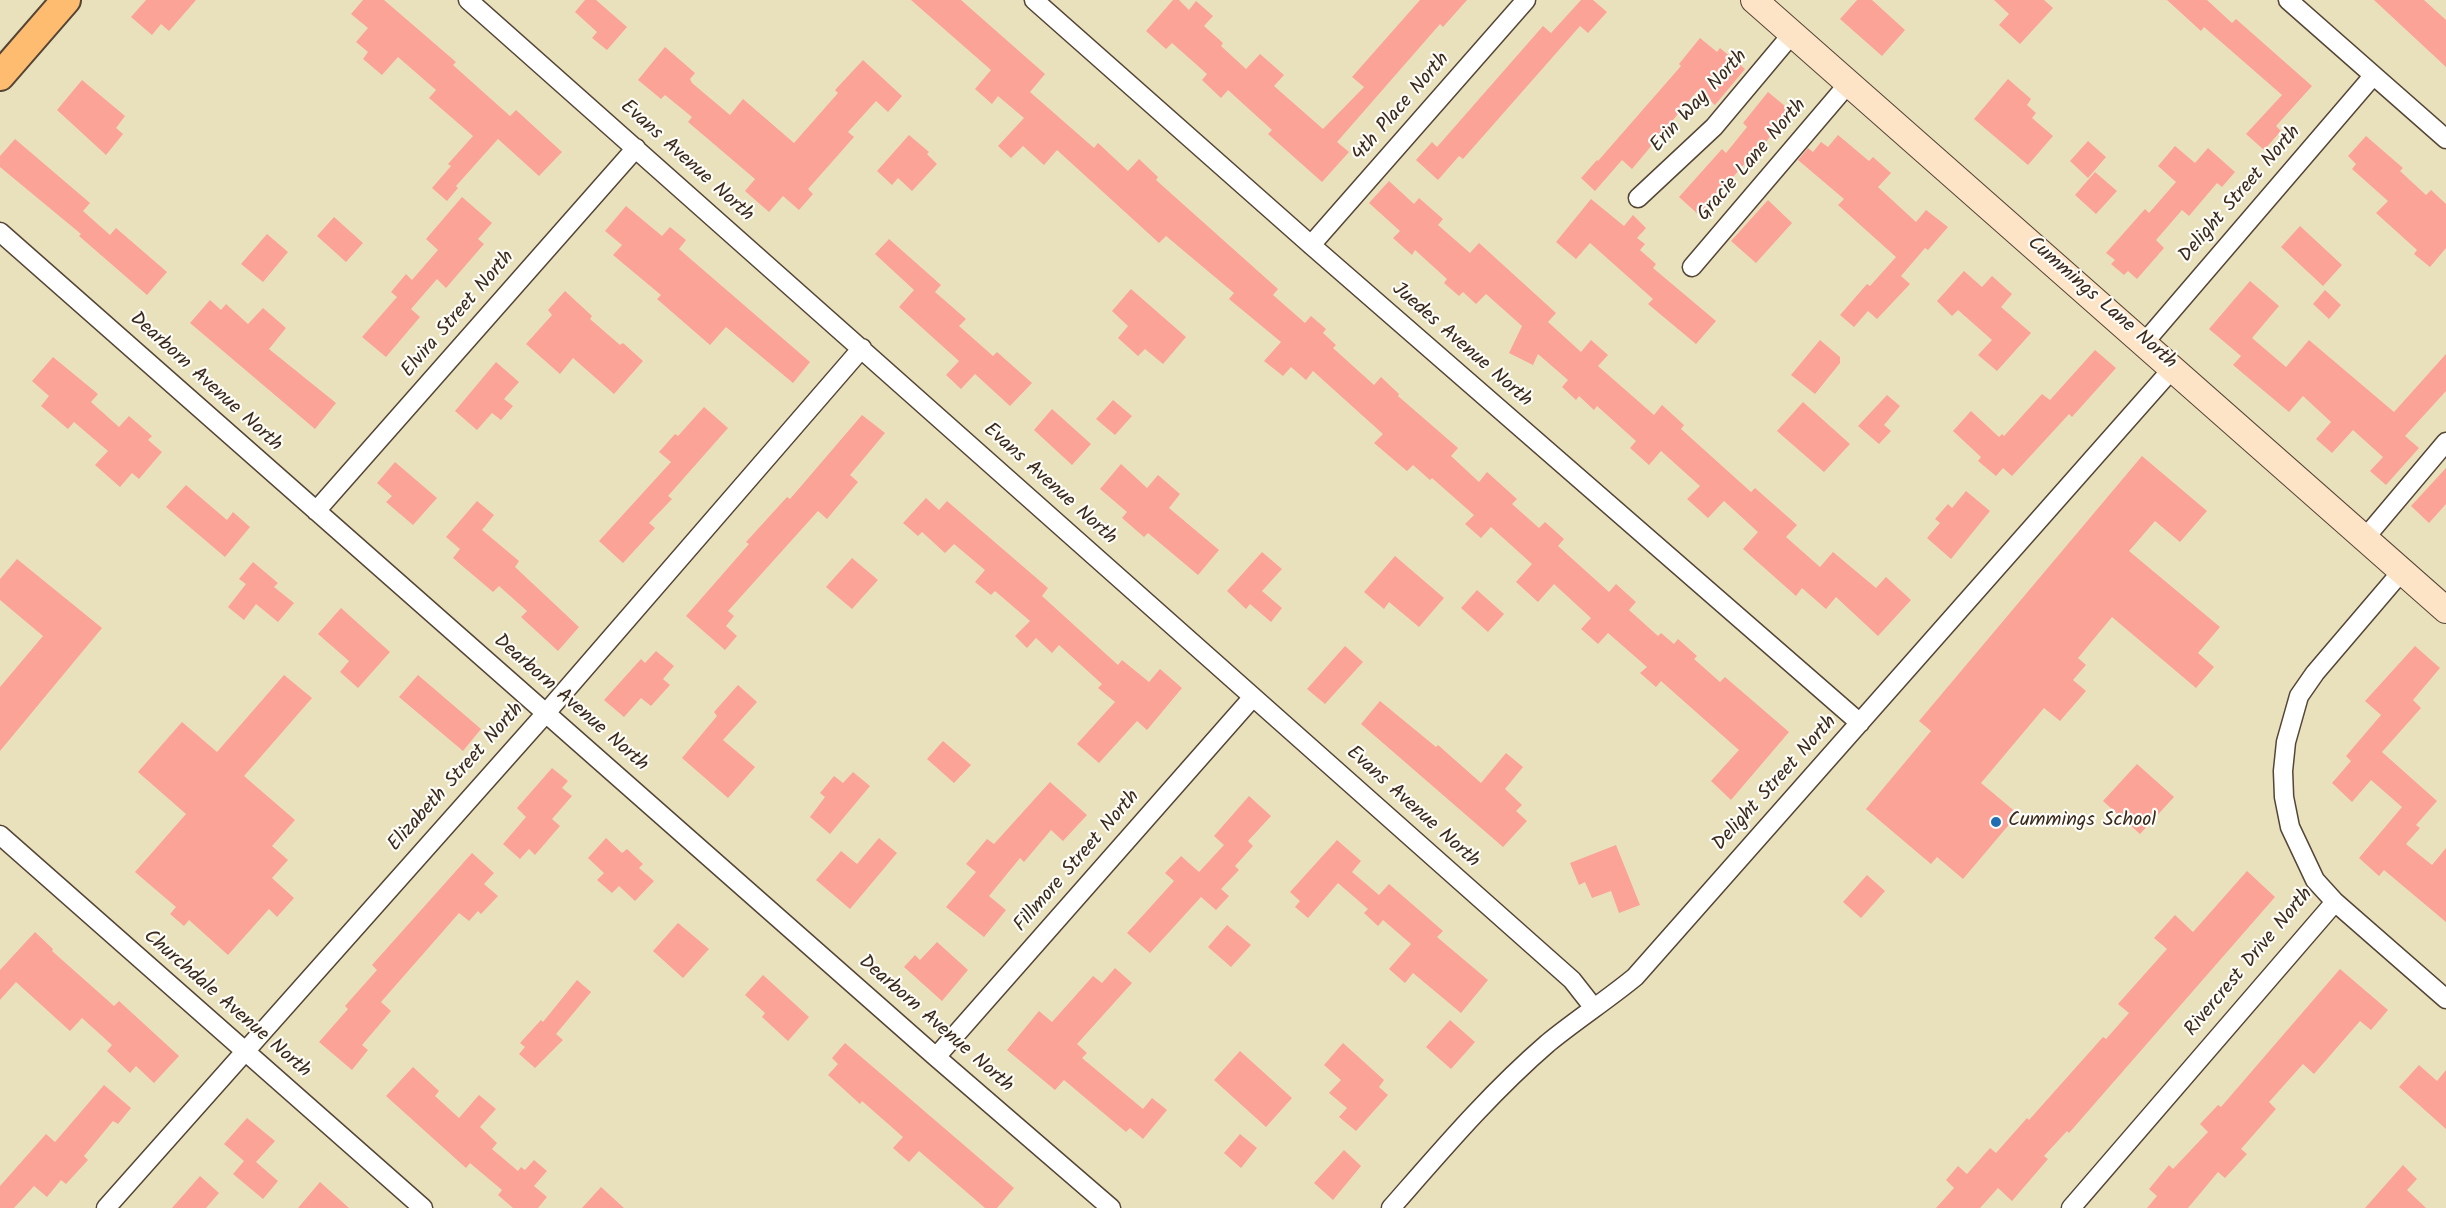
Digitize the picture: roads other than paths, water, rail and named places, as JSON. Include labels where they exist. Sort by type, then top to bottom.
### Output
[{"type":"main road","points":[[0,76],[66,0]]},
{"type":"street","name":"Evans Avenue North","points":[[468,0],[1572,980],[1594,1008]]},
{"type":"street","name":"Juedes Avenue North","points":[[1034,0],[1311,245],[1860,723]]},
{"type":"street","name":"4th Place North","points":[[1311,245],[1526,0]]},
{"type":"street","name":"Cummings Lane North","points":[[1754,0],[2446,610]]},
{"type":"street","points":[[2288,0],[2446,139]]},
{"type":"street","name":"Erin Way North","points":[[1638,198],[1714,126],[1792,34]]},
{"type":"street","name":"Delight Street North","points":[[2144,343],[2373,76]]},
{"type":"street","name":"Gracie Lane North","points":[[1692,267],[1848,84]]},
{"type":"street","name":"Elvira Street North","points":[[316,511],[636,148]]},
{"type":"street","name":"Dearborn Avenue North","points":[[0,232],[936,1057],[1111,1208]]},
{"type":"street","name":"Elizabeth Street North","points":[[106,1208],[243,1051],[546,713],[862,348]]},
{"type":"street","name":"Delight Street North","points":[[1391,1208],[1504,1083],[1549,1042],[1635,977],[2173,368]]},
{"type":"street","points":[[2365,538],[2446,442]]},
{"type":"street","name":"Rivercrest Drive North","points":[[2071,1208],[2335,902],[2315,880],[2290,827],[2284,797],[2283,771],[2286,742],[2299,696],[2314,673],[2402,570]]},
{"type":"street","name":"Fillmore Street North","points":[[936,1057],[1253,697]]},
{"type":"street","name":"Churchdale Avenue North","points":[[0,835],[423,1208]]},
{"type":"street","points":[[2335,902],[2446,999]]},
{"type":"place","name":"Cummings School","points":[[1996,822]]}]
